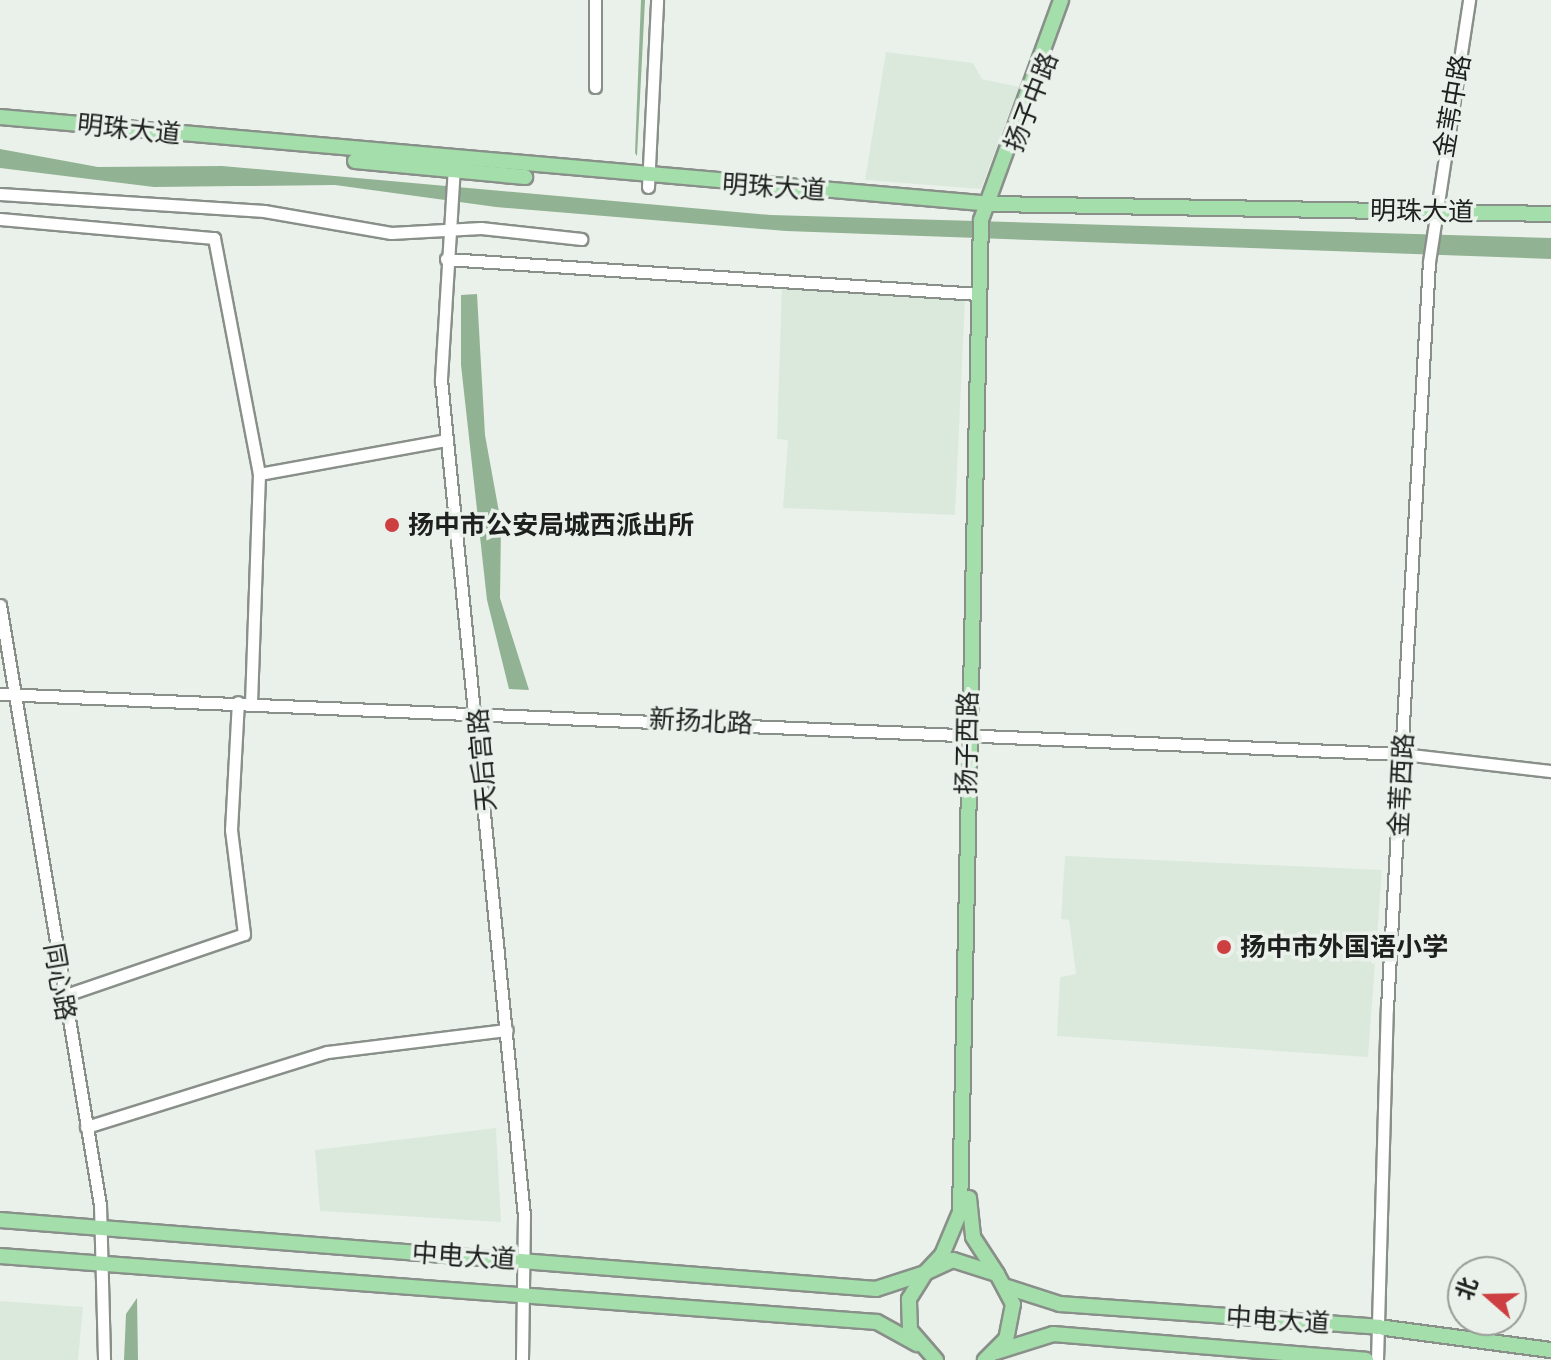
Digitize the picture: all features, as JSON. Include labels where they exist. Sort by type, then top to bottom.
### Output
[{"type":"main road","name":"扬子中路","points":[[986,212],[1061,0]]},
{"type":"main road","name":"扬子中路","points":[[986,212],[1070,0]]},
{"type":"main road","name":"明珠大道","points":[[0,117],[453,170]]},
{"type":"main road","name":"明珠大道","points":[[0,126],[453,170],[648,182],[986,212],[1551,223]]},
{"type":"main road","name":"扬子西路","points":[[928,1355],[907,1315],[925,1273],[952,1240],[960,1212],[978,294],[986,212]]},
{"type":"main road","name":"明珠大道","points":[[1432,220],[1551,214]]},
{"type":"main road","name":"扬子西路","points":[[983,247],[970,735],[969,1215],[997,1274],[1007,1287]]},
{"type":"main road","name":"中电大道","points":[[0,1220],[876,1289],[969,1260],[997,1274]]},
{"type":"main road","name":"中电大道","points":[[0,1256],[877,1322],[928,1355]]},
{"type":"main road","name":"中电大道","points":[[1007,1287],[1060,1304],[1378,1327],[1551,1350]]},
{"type":"main road","points":[[990,1356],[1013,1322],[1007,1287]]},
{"type":"main road","name":"中电大道","points":[[990,1356],[1053,1334],[1366,1360]]},
{"type":"street","points":[[595,0],[595,87]]},
{"type":"street","points":[[648,182],[657,0]]},
{"type":"street","name":"金苇中路","points":[[1432,220],[1469,0]]},
{"type":"street","name":"天后宫路","points":[[453,170],[439,345],[478,712],[527,1261],[522,1360]]},
{"type":"street","points":[[0,194],[264,211],[391,233],[447,233],[481,228],[581,239]]},
{"type":"street","points":[[0,219],[214,238],[259,474],[251,703]]},
{"type":"street","name":"金苇西路","points":[[1377,1360],[1403,754],[1432,220]]},
{"type":"street","points":[[446,259],[978,294]]},
{"type":"street","points":[[259,474],[447,440]]},
{"type":"street","name":"同心路","points":[[0,605],[6,694],[63,996],[102,1228],[105,1264],[104,1360]]},
{"type":"street","name":"新扬北路","points":[[6,694],[1403,754],[1551,771]]},
{"type":"street","points":[[63,996],[244,934],[231,830],[238,702]]},
{"type":"street","points":[[86,1127],[327,1052],[507,1030]]},
{"type":"shaded area","points":[[641,0],[645,0],[637,156],[635,153]]},
{"type":"shaded area","points":[[886,52],[973,63],[982,79],[1019,87],[981,189],[865,180]]},
{"type":"shaded area","points":[[0,149],[98,167],[222,166],[771,215],[1551,238],[1551,259],[786,231],[496,207],[335,185],[154,187],[0,168]]},
{"type":"shaded area","points":[[782,283],[965,299],[955,515],[783,508],[788,440],[777,439]]},
{"type":"shaded area","points":[[477,294],[485,435],[501,523],[500,598],[529,690],[509,689],[487,600],[461,365],[461,295]]},
{"type":"shaded area","name":"扬中市外国语小学","points":[[1065,856],[1382,870],[1368,1057],[1057,1036],[1060,977],[1076,974],[1069,920],[1061,919]]},
{"type":"shaded area","points":[[496,1128],[501,1222],[320,1211],[315,1150]]},
{"type":"shaded area","points":[[137,1298],[138,1360],[124,1360],[126,1314]]},
{"type":"shaded area","points":[[0,1301],[83,1307],[78,1360],[0,1360]]},
{"type":"place","name":"扬中市公安局城西派出所","points":[[392,525]]},
{"type":"place","name":"扬中市外国语小学","points":[[1224,947]]}]
